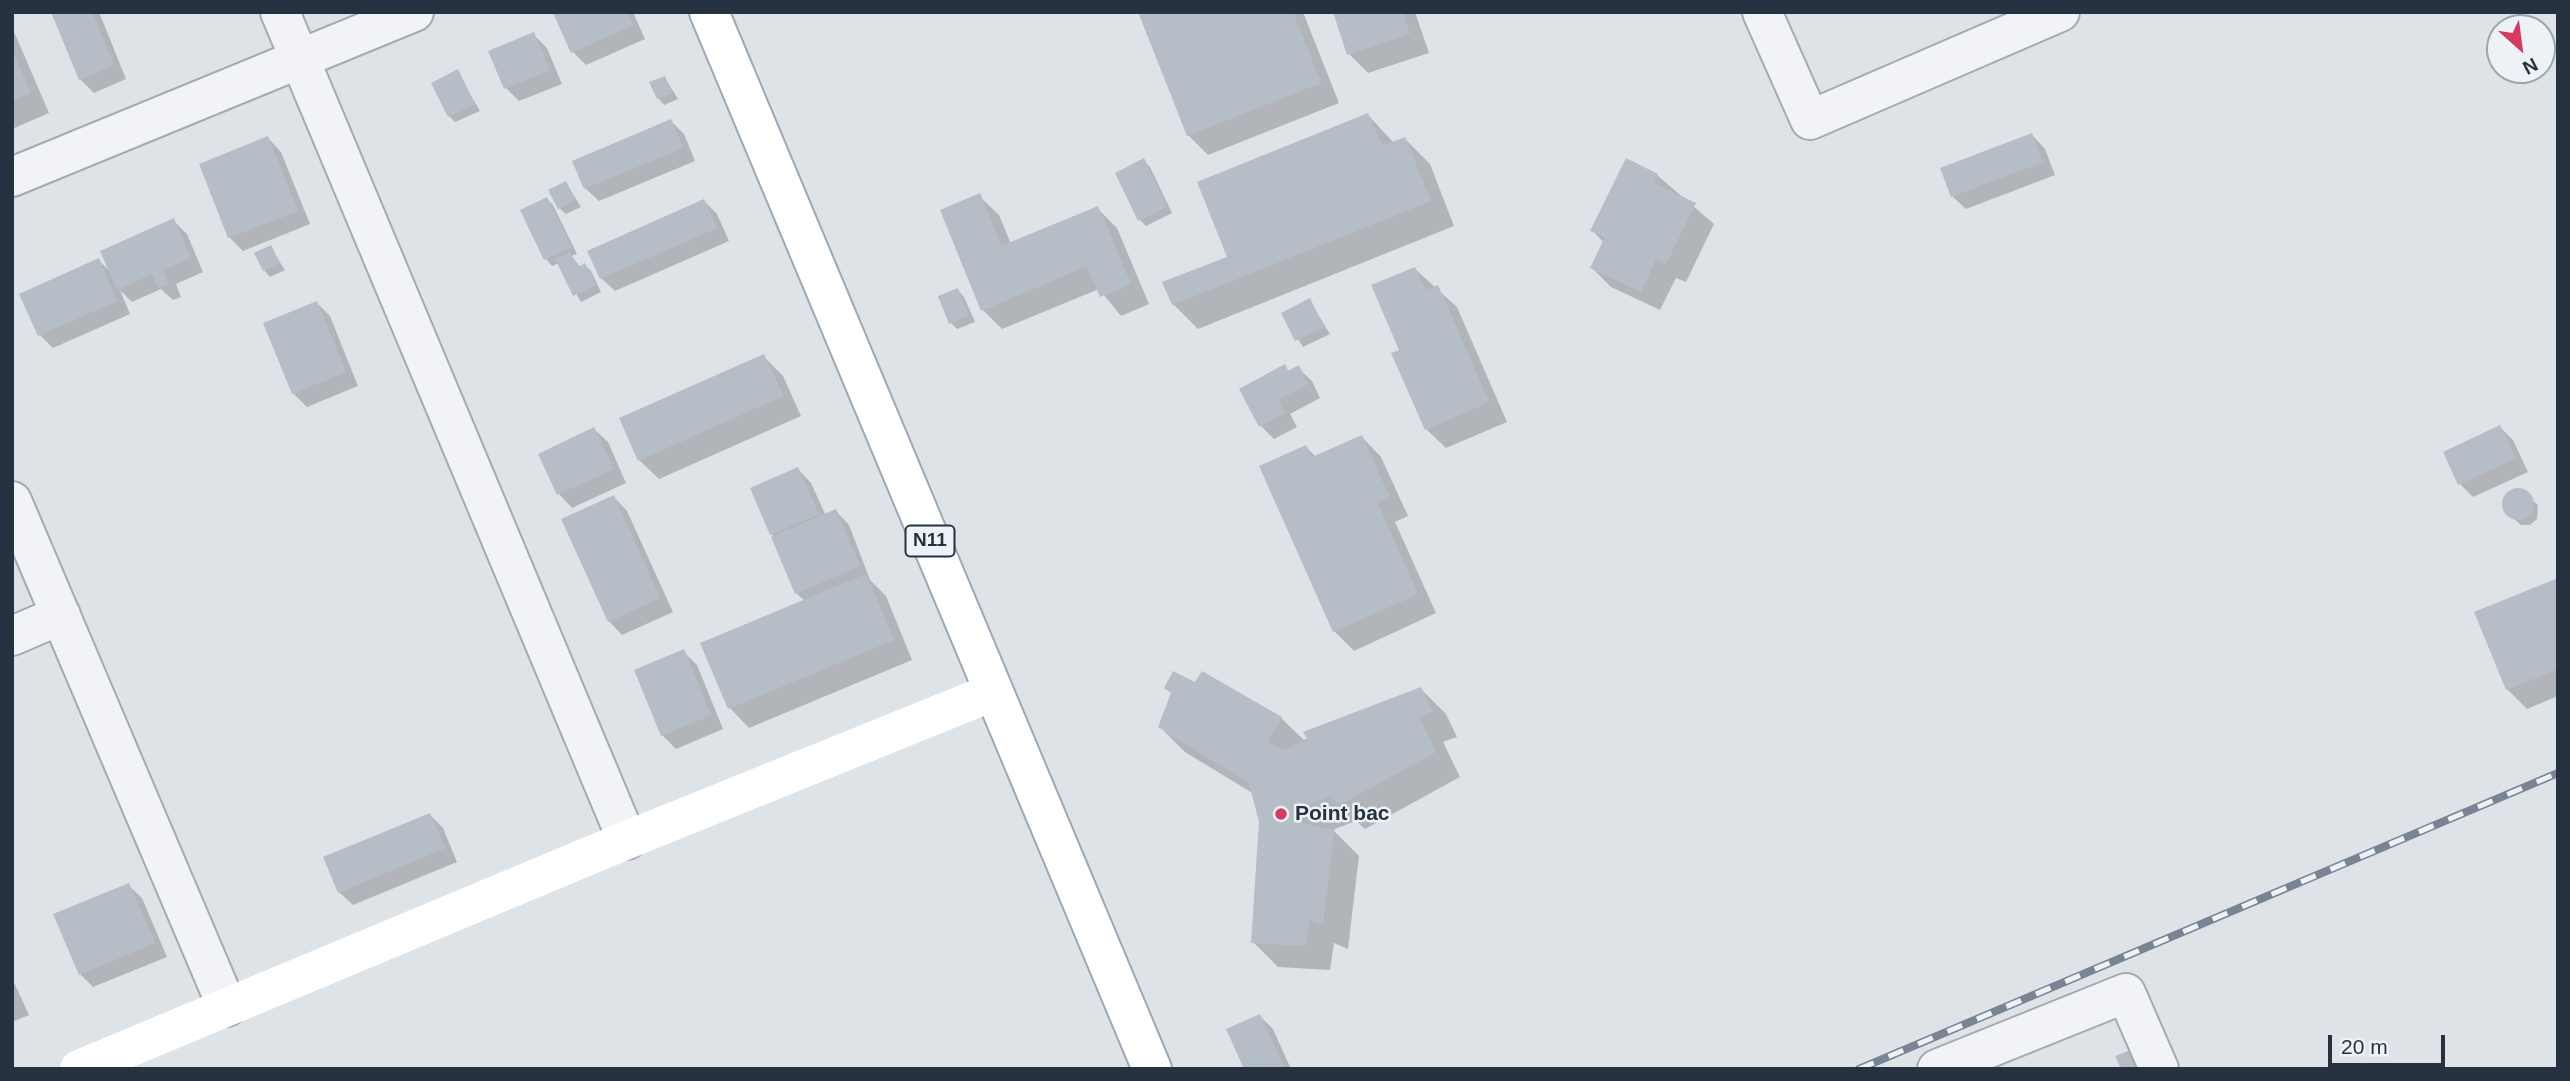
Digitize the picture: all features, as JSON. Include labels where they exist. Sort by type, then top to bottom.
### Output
[{"type":"main road","name":"N11","points":[[709,12],[1152,1069]]},
{"type":"main road","points":[[79,1069],[627,840],[993,692]]},
{"type":"street","points":[[280,12],[627,840]]},
{"type":"street","points":[[12,177],[414,12]]},
{"type":"street","points":[[1762,12],[1810,120],[2060,12]]},
{"type":"street","points":[[12,501],[227,1007]]},
{"type":"street","points":[[12,636],[61,615]]},
{"type":"street","points":[[1937,1069],[2126,993],[2159,1069]]},
{"type":"building","points":[[51,12],[92,12],[114,65],[79,80]]},
{"type":"building","points":[[627,12],[633,25],[571,53],[553,13]]},
{"type":"building","points":[[1138,12],[1293,12],[1321,83],[1187,136]]},
{"type":"building","points":[[1333,12],[1403,12],[1410,34],[1347,55]]},
{"type":"building","points":[[534,32],[550,70],[504,89],[488,51]]},
{"type":"building","points":[[12,50],[31,93],[12,101]]},
{"type":"building","points":[[458,69],[475,104],[448,117],[431,83]]},
{"type":"building","points":[[665,76],[672,93],[657,99],[649,82]]},
{"type":"building","points":[[1368,113],[1382,146],[1405,137],[1431,201],[1172,305],[1162,282],[1227,257],[1197,182]]},
{"type":"building","points":[[671,119],[683,148],[584,189],[572,161]]},
{"type":"building","points":[[2032,133],[2043,162],[1951,197],[1940,168]]},
{"type":"building","points":[[268,136],[298,211],[228,238],[199,164]]},
{"type":"building","points":[[1144,158],[1167,207],[1138,221],[1115,173]]},
{"type":"building","points":[[1626,158],[1658,174],[1654,183],[1696,203],[1666,264],[1656,259],[1641,292],[1590,268],[1605,237],[1590,231]]},
{"type":"building","points":[[566,181],[576,200],[558,209],[548,190]]},
{"type":"building","points":[[980,193],[1001,246],[1098,206],[1131,284],[1100,297],[1087,266],[981,311],[940,210]]},
{"type":"building","points":[[547,197],[572,247],[544,260],[520,210]]},
{"type":"building","points":[[704,199],[717,228],[600,279],[587,251]]},
{"type":"building","points":[[174,218],[191,258],[163,270],[169,284],[158,288],[152,274],[117,290],[100,251]]},
{"type":"building","points":[[271,245],[280,263],[263,271],[254,253]]},
{"type":"building","points":[[570,252],[578,267],[585,263],[596,285],[573,296],[555,259]]},
{"type":"building","points":[[99,258],[117,301],[38,336],[19,294]]},
{"type":"building","points":[[1415,267],[1426,290],[1438,285],[1489,402],[1425,430],[1391,353],[1399,350],[1371,285]]},
{"type":"building","points":[[958,288],[969,315],[949,324],[938,296]]},
{"type":"building","points":[[1310,298],[1324,327],[1295,341],[1281,313]]},
{"type":"building","points":[[317,301],[346,372],[292,394],[263,323]]},
{"type":"building","points":[[764,354],[783,396],[638,461],[619,418]]},
{"type":"building","points":[[1285,364],[1288,371],[1299,365],[1308,384],[1278,400],[1285,413],[1259,427],[1239,389]]},
{"type":"building","points":[[2500,425],[2516,458],[2458,485],[2443,452]]},
{"type":"building","points":[[594,427],[614,469],[557,495],[538,454]]},
{"type":"building","points":[[1362,435],[1389,496],[1377,502],[1418,594],[1333,632],[1259,466],[1306,445],[1312,457]]},
{"type":"building","points":[[798,467],[819,514],[770,535],[750,488]]},
{"type":"building","points":[[2518,488],[2529,493],[2534,504],[2529,515],[2518,520],[2507,515],[2502,504],[2507,493]]},
{"type":"building","points":[[614,495],[660,598],[608,622],[561,519]]},
{"type":"building","points":[[836,509],[860,566],[795,594],[771,537]]},
{"type":"building","points":[[866,574],[894,640],[728,709],[700,643]]},
{"type":"building","points":[[2558,578],[2558,669],[2506,690],[2474,612]]},
{"type":"building","points":[[684,649],[711,715],[661,736],[634,670]]},
{"type":"building","name":"Point bac","points":[[1173,671],[1195,682],[1202,671],[1282,717],[1268,742],[1284,751],[1307,738],[1303,732],[1421,687],[1433,712],[1419,717],[1436,752],[1339,805],[1330,796],[1310,804],[1301,823],[1334,830],[1323,925],[1310,920],[1305,946],[1251,943],[1259,822],[1249,783],[1158,727],[1171,693],[1164,688]]},
{"type":"building","points":[[430,813],[445,848],[338,893],[323,857]]},
{"type":"building","points":[[129,883],[155,943],[79,975],[53,914]]},
{"type":"building","points":[[1260,1014],[1285,1069],[1244,1069],[1226,1029]]},
{"type":"building","points":[[2136,1048],[2145,1069],[2121,1069],[2115,1056]]},
{"type":"railway","points":[[1859,1069],[2558,773]]},
{"type":"place","name":"Point bac","points":[[1281,814]]}]
